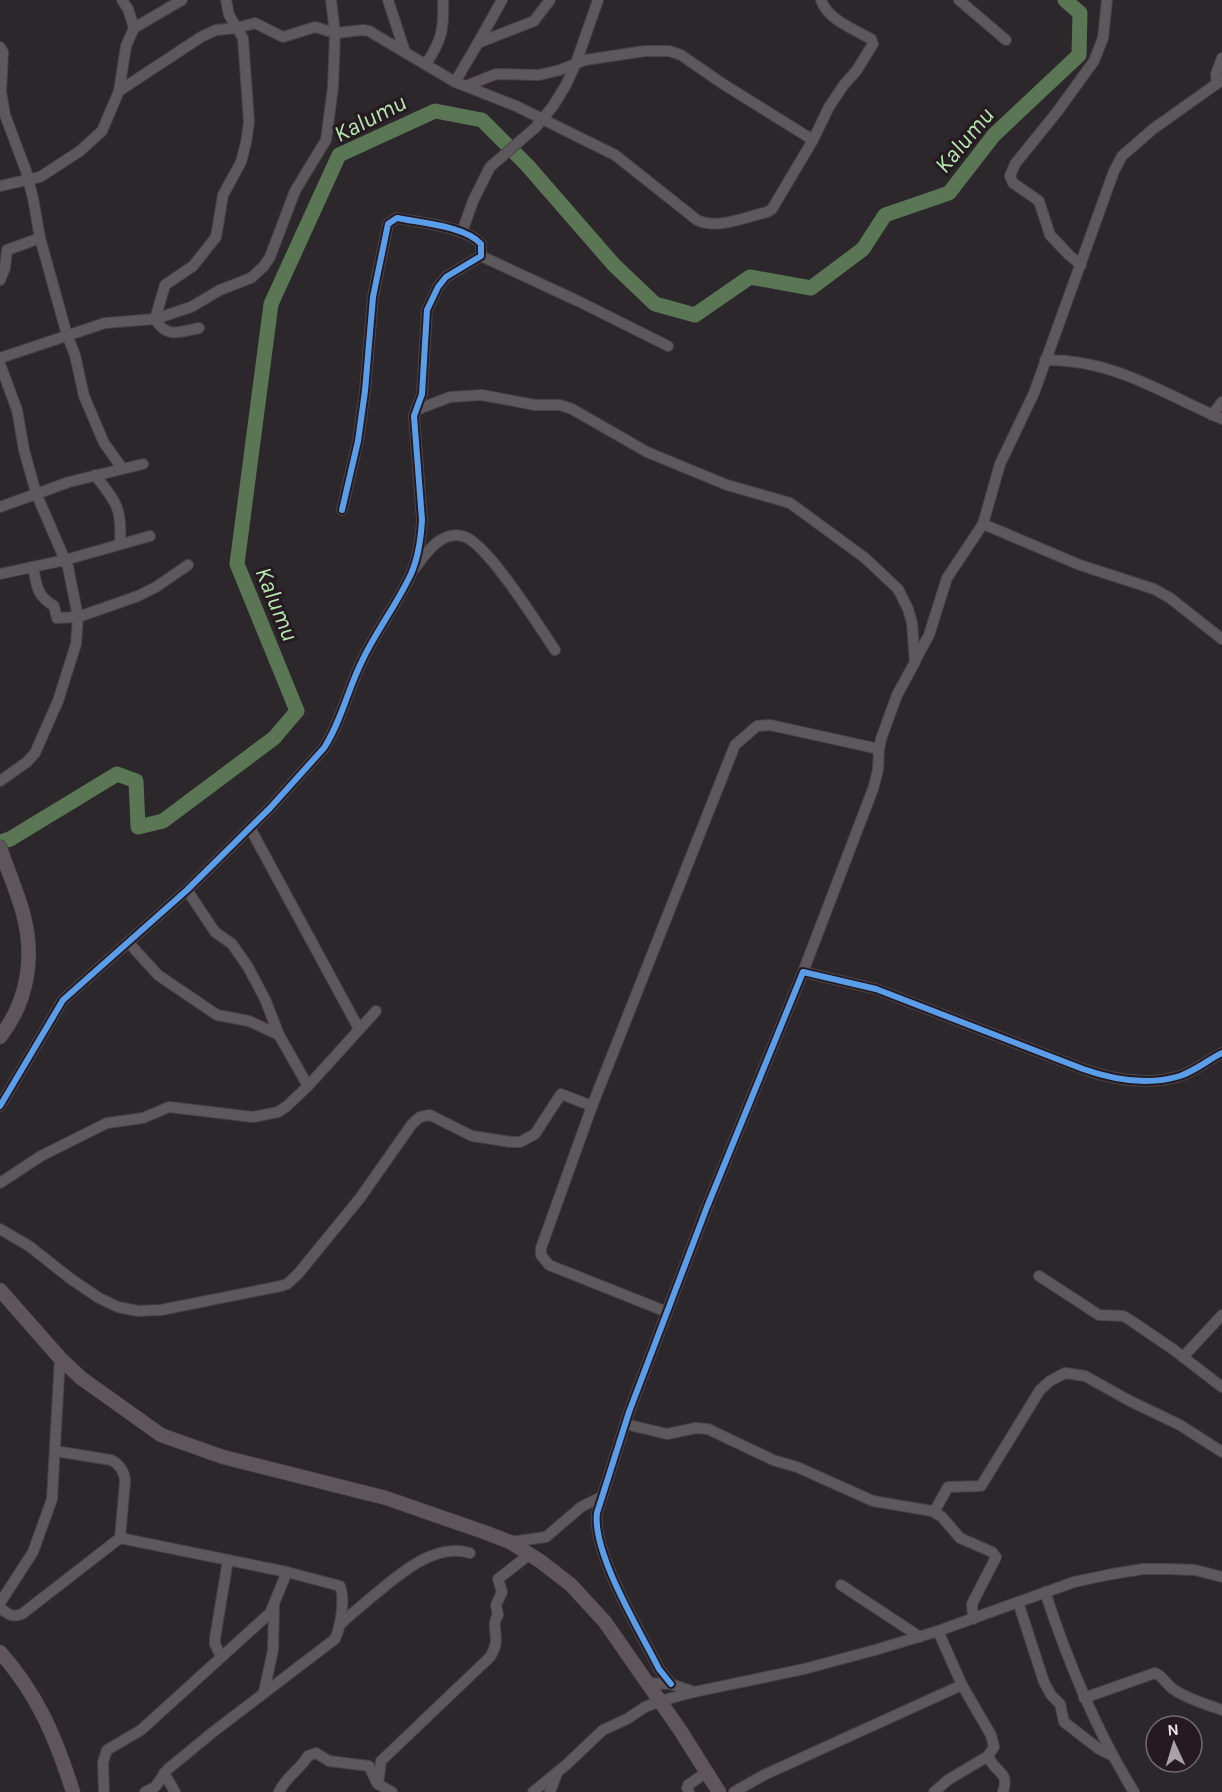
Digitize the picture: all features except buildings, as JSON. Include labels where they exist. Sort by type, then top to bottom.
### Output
[{"type":"street","points":[[123,0],[134,28]]},
{"type":"street","points":[[0,186],[29,181],[54,168],[92,141],[106,126],[119,91],[126,46],[134,28],[182,0]]},
{"type":"street","points":[[155,319],[165,285],[193,266],[216,237],[223,195],[243,158],[249,122],[243,38],[229,15],[226,0]]},
{"type":"street","points":[[0,358],[67,334],[110,322],[155,319],[191,307],[220,290],[251,278],[268,261],[295,191],[326,140],[333,96],[335,33],[331,0]]},
{"type":"street","points":[[388,0],[405,52]]},
{"type":"street","points":[[426,64],[442,34],[443,0]]},
{"type":"street","points":[[454,82],[502,0]]},
{"type":"street","points":[[478,43],[534,21],[549,0]]},
{"type":"street","points":[[462,232],[472,201],[485,174],[490,167],[524,139],[553,106],[566,85],[598,0]]},
{"type":"street","points":[[119,91],[201,37],[216,30],[259,23],[283,37],[315,27],[335,33],[369,31],[454,82],[542,118],[620,157],[697,220],[712,224],[770,210],[813,140],[835,98],[857,70],[873,44],[871,39],[834,17],[826,10],[821,0]]},
{"type":"street","points":[[959,0],[1006,40]]},
{"type":"street","points":[[1081,265],[1054,240],[1039,201],[1013,183],[1010,176],[1015,164],[1094,61],[1103,38],[1107,0]]},
{"type":"street","points":[[0,46],[3,52],[1,92],[5,116],[29,181],[40,237],[75,355],[84,396],[104,443],[122,468]]},
{"type":"street","points":[[466,86],[496,74],[539,75],[576,63],[645,51],[676,53],[813,140]]},
{"type":"street","points":[[671,1684],[659,1669],[601,1552],[596,1521],[600,1497],[625,1424],[727,1155],[803,972],[873,789],[878,770],[879,749],[897,694],[929,635],[950,573],[983,524],[1000,464],[1034,393],[1108,183],[1122,156],[1153,129],[1219,81],[1216,74],[1222,58]]},
{"type":"street","points":[[342,510],[358,441],[373,297],[388,224],[397,218],[462,232],[481,244],[481,256]]},
{"type":"street","points":[[0,280],[7,250],[40,237]]},
{"type":"street","points":[[481,256],[668,346]]},
{"type":"street","points":[[412,572],[421,535],[422,520],[414,416],[422,394],[427,310],[446,277],[481,256]]},
{"type":"street","points":[[155,319],[168,333],[199,328]]},
{"type":"street","points":[[1045,360],[1084,362],[1127,375],[1217,417],[1222,402]]},
{"type":"street","points":[[0,364],[17,410],[24,450],[36,493],[65,560],[78,617],[77,639],[58,701],[35,753],[0,781]]},
{"type":"street","points":[[416,410],[450,397],[474,395],[504,398],[535,405],[566,406],[647,452],[727,485],[790,503],[865,558],[898,589],[912,623],[915,662]]},
{"type":"street","points":[[0,507],[95,475],[143,464]]},
{"type":"street","points":[[95,475],[118,510],[121,519],[120,543]]},
{"type":"street","points":[[983,524],[1080,565],[1130,580],[1164,594],[1222,639]]},
{"type":"street","points":[[0,1106],[63,1000],[186,890],[250,828],[324,748],[345,706],[362,660],[412,572],[427,551],[444,538],[461,535],[469,538],[478,545],[500,572],[555,650]]},
{"type":"street","points":[[0,574],[65,560],[150,536]]},
{"type":"street","points":[[33,567],[38,592],[55,608],[57,618],[78,617],[138,596],[156,587],[188,565]]},
{"type":"street","points":[[668,1312],[549,1265],[541,1256],[541,1248],[592,1106],[735,745],[757,726],[770,725],[879,749]]},
{"type":"street","points":[[250,828],[359,1029]]},
{"type":"street","points":[[0,847],[23,914],[29,958],[24,993],[6,1030],[0,1037]]},
{"type":"street","points":[[186,890],[215,932],[232,944],[248,967],[266,999],[279,1035],[308,1086]]},
{"type":"street","points":[[128,942],[158,975],[217,1015],[249,1021],[279,1035]]},
{"type":"street","points":[[803,972],[876,989],[1083,1069],[1118,1079],[1149,1081],[1181,1076],[1221,1054]]},
{"type":"street","points":[[0,1183],[41,1156],[106,1124],[143,1118],[175,1106],[253,1117],[274,1114],[287,1106],[308,1086],[376,1011]]},
{"type":"street","points":[[0,1229],[29,1246],[70,1279],[118,1307],[138,1311],[161,1310],[280,1286],[287,1284],[298,1274],[360,1198],[412,1124],[420,1117],[436,1116],[472,1136],[520,1142],[535,1134],[561,1094],[592,1106]]},
{"type":"street","points":[[1039,1276],[1099,1315],[1123,1316],[1130,1320],[1222,1387]]},
{"type":"street","points":[[0,1290],[60,1358],[100,1393],[153,1430],[169,1438],[223,1457],[387,1498],[510,1542],[530,1554],[555,1572],[587,1601],[623,1647],[719,1792]]},
{"type":"street","points":[[1183,1357],[1222,1315]]},
{"type":"street","points":[[0,1603],[36,1545],[53,1492],[60,1358]]},
{"type":"street","points":[[934,1512],[948,1487],[981,1486],[1040,1390],[1050,1381],[1065,1373],[1077,1374],[1094,1381],[1180,1425],[1222,1452]]},
{"type":"street","points":[[625,1424],[667,1434],[696,1428],[708,1429],[773,1460],[797,1467],[873,1501],[934,1512],[960,1538],[992,1552],[996,1557],[972,1604],[972,1619]]},
{"type":"street","points":[[0,1608],[10,1616],[15,1617],[22,1614],[120,1538],[124,1473],[111,1460],[55,1451]]},
{"type":"street","points":[[510,1542],[546,1538],[581,1507],[600,1497]]},
{"type":"street","points":[[120,1538],[286,1572],[342,1588],[339,1626],[335,1639],[264,1692],[164,1773],[155,1787],[146,1792]]},
{"type":"street","points":[[339,1626],[393,1578],[409,1569],[444,1551],[459,1549],[470,1553]]},
{"type":"street","points":[[279,1792],[286,1779],[304,1764],[308,1756],[316,1753],[329,1761],[375,1765],[490,1657],[497,1643],[494,1622],[498,1615],[496,1605],[501,1594],[498,1579],[530,1554]]},
{"type":"street","points":[[221,1657],[215,1644],[215,1638],[228,1560]]},
{"type":"street","points":[[533,1792],[603,1730],[660,1701],[804,1669],[920,1637],[1074,1582],[1143,1569],[1195,1570],[1222,1576]]},
{"type":"street","points":[[264,1692],[273,1650],[274,1606],[286,1572]]},
{"type":"street","points":[[841,1585],[920,1637]]},
{"type":"street","points":[[1045,1592],[1062,1644],[1084,1698],[1111,1755],[1134,1792]]},
{"type":"street","points":[[1018,1602],[1044,1682],[1051,1695],[1060,1704],[1064,1722],[1099,1749],[1111,1755]]},
{"type":"street","points":[[104,1792],[103,1762],[107,1750],[141,1730],[264,1618],[274,1606]]},
{"type":"street","points":[[934,1792],[948,1780],[988,1756],[994,1747],[991,1735],[962,1685],[938,1631]]},
{"type":"street","points":[[0,1652],[19,1673],[39,1706],[56,1739],[73,1792]]},
{"type":"street","points":[[1084,1698],[1155,1673],[1160,1675],[1171,1688],[1222,1710]]},
{"type":"street","points":[[647,1683],[671,1684],[694,1692]]},
{"type":"street","points":[[734,1792],[771,1772],[962,1685]]},
{"type":"street","points":[[988,1756],[990,1762],[1004,1777],[1006,1782],[1003,1792]]},
{"type":"street","points":[[375,1765],[378,1784],[392,1792]]},
{"type":"street","points":[[689,1792],[688,1785],[707,1772]]},
{"type":"street","points":[[164,1773],[175,1792]]},
{"type":"street","points":[[550,1792],[556,1773]]},
{"type":"waterway","name":"Kalumu","points":[[0,842],[10,839],[117,774],[136,781],[138,827],[163,821],[274,738],[297,711],[237,564],[271,304],[339,155],[435,111],[482,120],[527,165],[614,265],[655,304],[695,315],[750,277],[811,288],[863,249],[885,215],[949,193],[994,135],[1079,55],[1080,13],[1065,0]]},
{"type":"cycle path","points":[[0,1106],[63,1000],[187,890],[270,808],[324,748],[330,737],[363,659],[416,561],[422,520],[414,416],[422,394],[427,310],[438,287],[446,277],[481,256],[481,244],[464,233],[442,226],[397,218],[388,224],[373,297],[358,441],[342,510]]},
{"type":"cycle path","points":[[671,1684],[659,1669],[609,1570],[597,1530],[597,1513],[629,1412],[707,1207],[803,972],[876,989],[1083,1069],[1119,1079],[1156,1081],[1180,1076],[1222,1053]]}]
